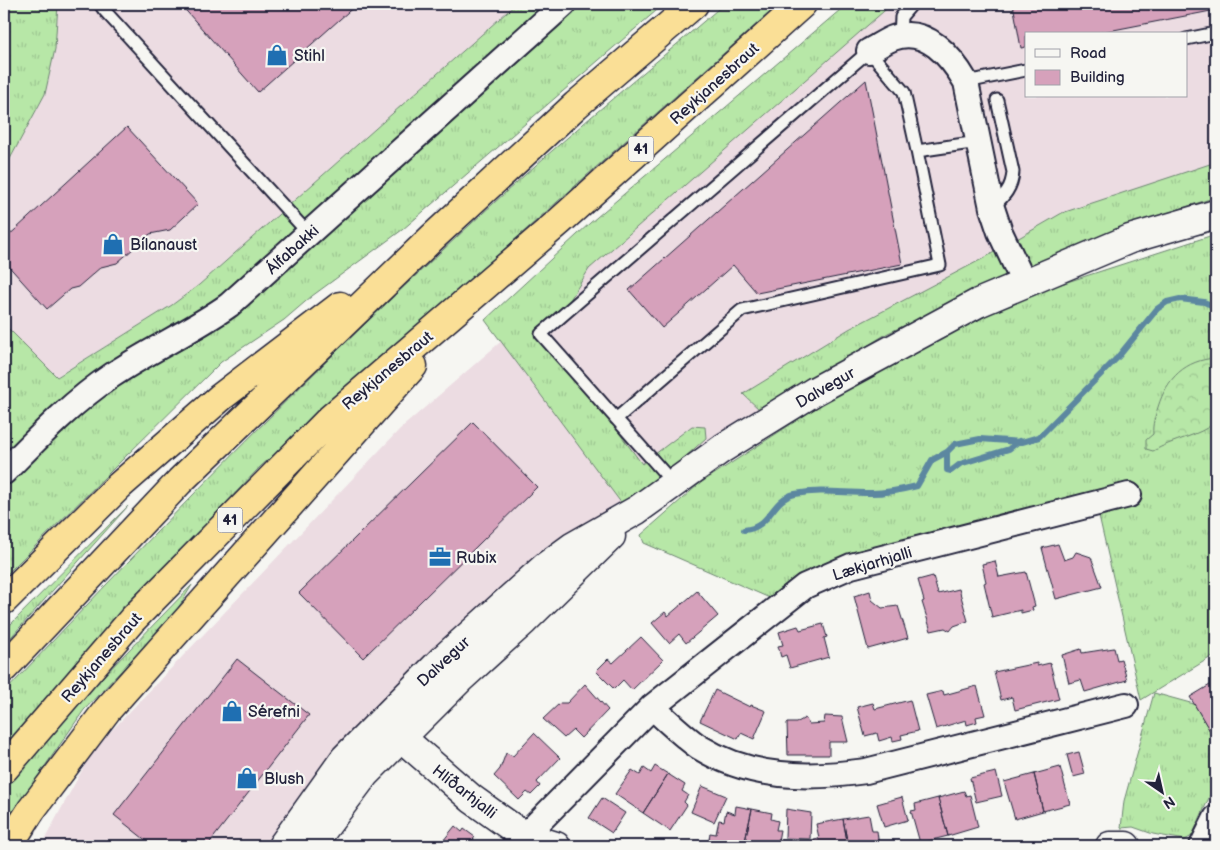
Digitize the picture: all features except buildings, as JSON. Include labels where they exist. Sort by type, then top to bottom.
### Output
[{"type":"highway","points":[[4,668],[180,481],[433,237],[576,105],[694,4]]},
{"type":"highway","name":"Reykjanesbraut","points":[[4,769],[132,620],[330,419],[478,292],[802,4]]},
{"type":"highway","points":[[4,600],[119,486],[221,397],[433,237]]},
{"type":"highway","points":[[8,846],[32,809],[107,710],[478,292]]},
{"type":"street","name":"Álfabakki","points":[[4,472],[59,418],[90,391],[126,366],[185,334],[229,306],[564,4]]},
{"type":"street","points":[[869,51],[900,36],[916,36],[939,47],[957,67],[966,82],[992,208],[1000,232],[1024,283]]},
{"type":"street","name":"Dalvegur","points":[[311,846],[365,774],[391,729],[443,659],[546,566],[602,528],[638,510],[723,448],[815,392],[978,303],[1130,239],[1216,214]]},
{"type":"street","name":"Lækjarhjalli","points":[[519,841],[652,707],[805,586],[851,566],[1129,495]]},
{"type":"street","points":[[652,707],[699,746],[736,764],[781,775],[823,777],[866,771],[1126,705]]},
{"type":"street","name":"Dalvegur","points":[[282,846],[345,758],[391,729]]},
{"type":"street","name":"Hlíðarhjalli","points":[[391,729],[519,841],[556,846]]},
{"type":"street","points":[[1202,846],[1216,818]]},
{"type":"street","points":[[1110,846],[1126,846]]},
{"type":"lane","points":[[100,4],[309,234]]},
{"type":"lane","points":[[900,36],[901,17],[912,4]]},
{"type":"lane","points":[[1188,39],[1216,33]]},
{"type":"lane","points":[[616,419],[742,310],[940,265],[904,92],[869,51],[541,334],[616,419],[674,484]]},
{"type":"lane","points":[[966,82],[1025,70]]},
{"type":"lane","points":[[992,208],[1008,189],[1012,178],[1011,162],[997,100]]},
{"type":"lane","points":[[917,150],[978,142]]},
{"type":"shaded area","points":[[58,4],[516,4],[199,285],[172,305],[56,377],[4,324],[4,170],[9,164],[55,49]]},
{"type":"shaded area","points":[[891,4],[1216,4],[1216,217],[1136,241],[817,395],[590,553],[297,846],[41,846],[93,750],[400,429]]},
{"type":"green space","points":[[4,4],[58,4],[55,49],[45,94],[4,170]]},
{"type":"green space","points":[[516,4],[664,4],[402,230],[312,296],[284,320],[221,362],[4,577],[4,324],[57,377],[172,305],[199,285]]},
{"type":"green space","points":[[724,4],[779,4],[260,467],[170,562],[66,681],[4,758],[4,693],[135,555],[336,352],[474,221],[545,157]]},
{"type":"green space","points":[[847,4],[892,4],[589,269],[549,334],[572,369],[642,464],[692,426],[705,427],[706,438],[673,468],[622,504],[485,320],[590,223]]},
{"type":"green space","points":[[1216,162],[1216,197],[1170,212],[1013,276],[888,333],[761,411],[743,394],[849,329],[984,258],[1062,213]]},
{"type":"green space","points":[[1216,234],[1216,654],[1141,700],[1095,498],[772,599],[644,543],[641,535],[699,484],[865,376],[1030,294]]},
{"type":"green space","points":[[1216,358],[1216,422],[1193,435],[1153,451],[1146,449],[1146,440],[1153,434],[1154,420],[1158,407],[1166,387],[1172,379],[1195,362]]},
{"type":"green space","points":[[128,506],[4,645],[4,631]]},
{"type":"green space","points":[[192,585],[174,615],[84,710],[4,825],[4,787],[7,782],[95,685]]},
{"type":"green space","points":[[1154,693],[1194,704],[1216,741],[1216,782],[1192,836],[1185,840],[1153,834],[1133,827],[1121,828],[1124,801]]},
{"type":"waterway","points":[[744,530],[760,524],[781,501],[795,494],[822,491],[880,493],[905,489],[917,486],[932,460],[947,452],[955,444],[980,439],[1022,442],[1039,437],[1118,357],[1157,309],[1167,302],[1180,299],[1204,302],[1216,307]]},
{"type":"waterway","points":[[947,452],[947,470],[951,471],[960,464],[1009,449],[1019,441]]},
{"type":"place","name":"Stihl","points":[[277,55]]},
{"type":"place","name":"Bílanaust","points":[[113,244]]},
{"type":"place","name":"Rubix","points":[[440,557]]},
{"type":"place","name":"Sérefni","points":[[232,711]]},
{"type":"place","name":"Blush","points":[[247,778]]}]
